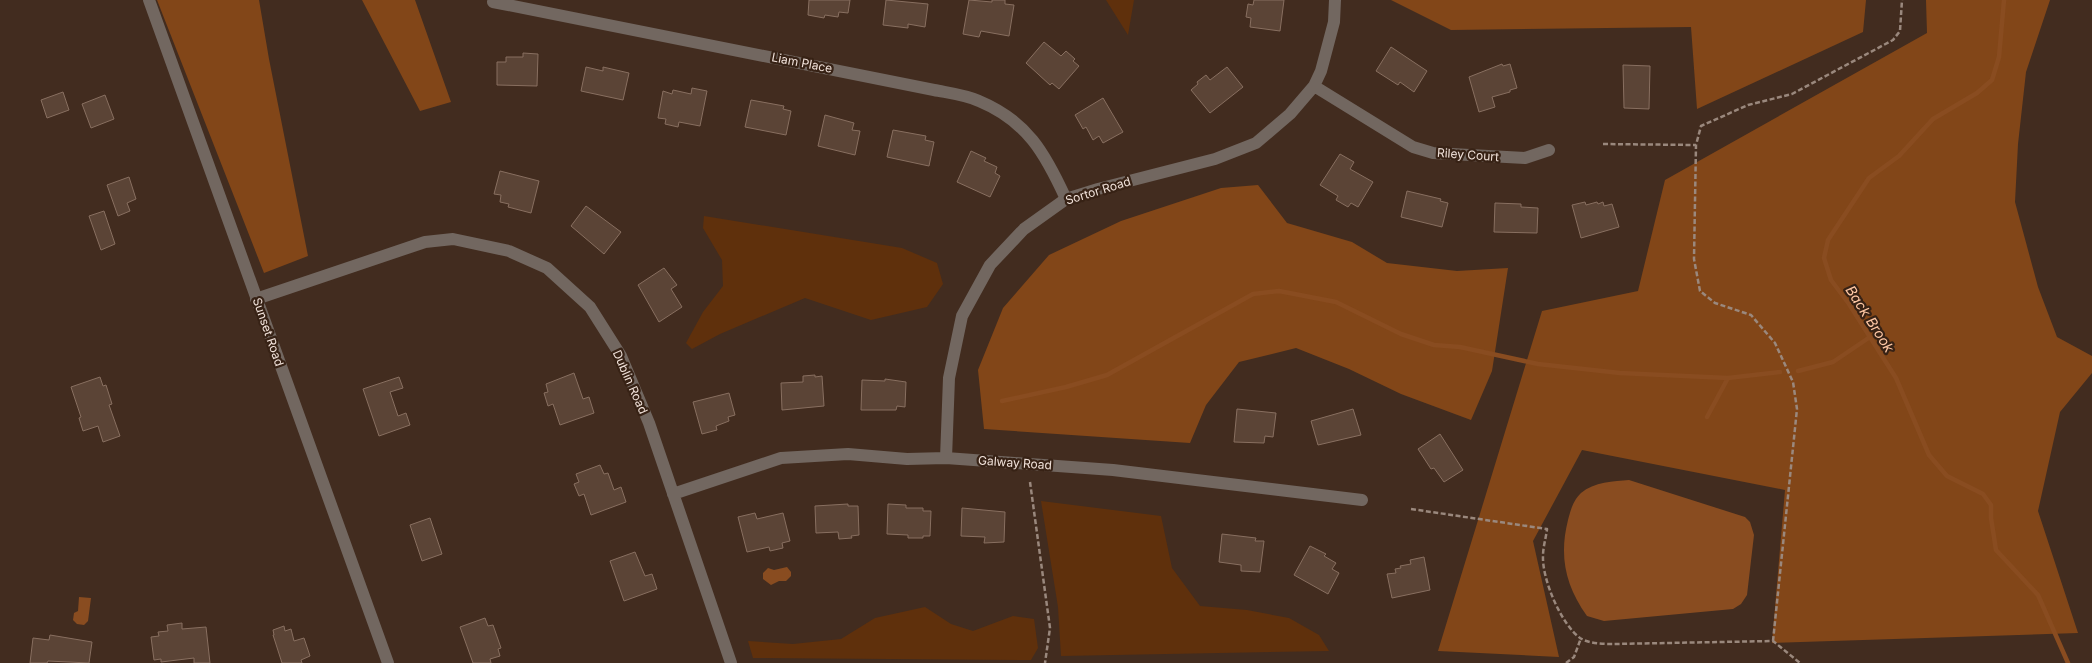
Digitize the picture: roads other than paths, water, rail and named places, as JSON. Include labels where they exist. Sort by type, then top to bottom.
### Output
[{"type":"street","name":"Sunset Road","points":[[149,0],[388,663]]},
{"type":"street","name":"Sortor Road","points":[[946,458],[950,378],[962,316],[990,265],[1024,229],[1066,199],[1098,188],[1215,159],[1256,143],[1290,114],[1314,86],[1321,71],[1334,22],[1335,0]]},
{"type":"street","name":"Liam Place","points":[[493,2],[979,100],[1018,123],[1037,144],[1066,199]]},
{"type":"street","name":"Riley Court","points":[[1314,86],[1413,147],[1434,153],[1525,158],[1549,150]]},
{"type":"street","name":"Dublin Road","points":[[256,299],[425,242],[453,239],[509,251],[547,268],[590,307],[621,356],[648,423],[731,663]]},
{"type":"street","name":"Galway Road","points":[[673,494],[781,458],[848,454],[907,459],[946,458],[1112,470],[1362,500]]},
{"type":"waterway","name":"Back Brook","points":[[2004,0],[1999,57],[1992,80],[1977,93],[1933,119],[1899,156],[1869,178],[1828,240],[1824,258],[1831,280],[1849,304],[1896,378],[1929,455],[1947,476],[1983,494],[1991,505],[1996,550],[2038,595],[2068,663]]},
{"type":"waterway","points":[[1002,401],[1066,387],[1107,375],[1253,294],[1279,291],[1336,302],[1401,334],[1434,345],[1460,347],[1538,364],[1620,373],[1728,378],[1780,372]]},
{"type":"waterway","points":[[1798,371],[1833,362],[1870,337]]},
{"type":"waterway","points":[[1707,417],[1728,378]]}]
